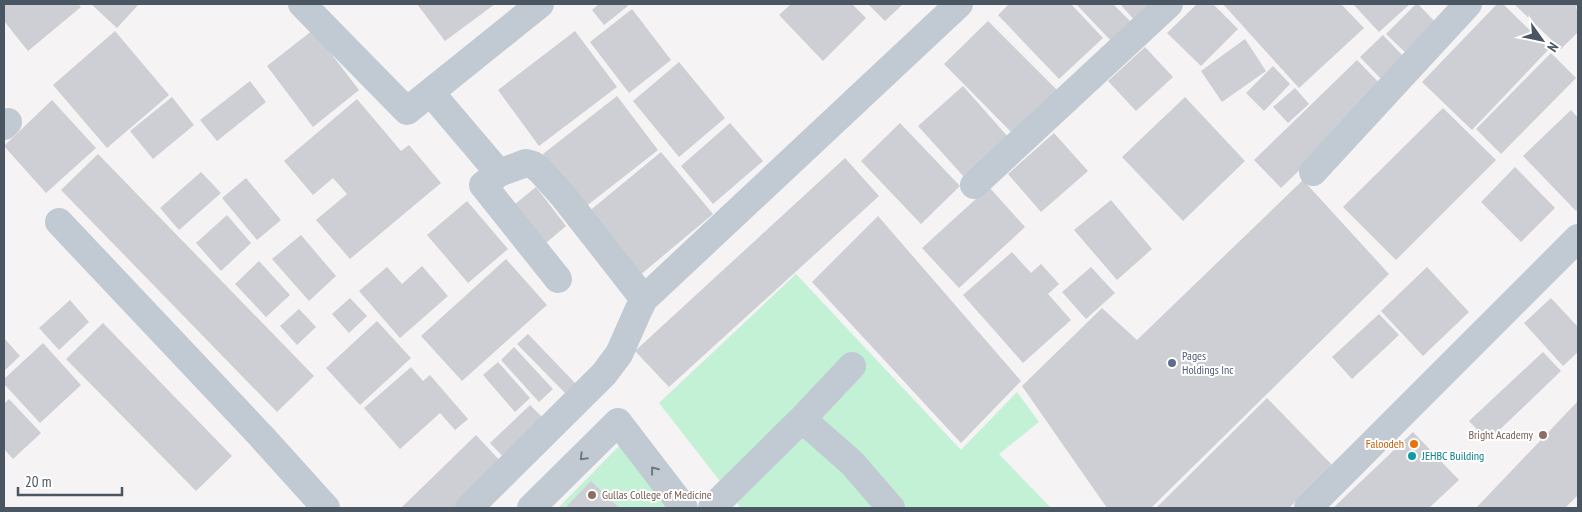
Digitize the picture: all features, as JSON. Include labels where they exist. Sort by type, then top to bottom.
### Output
[{"type":"street","points":[[302,4],[407,111],[540,4]]},
{"type":"street","points":[[469,508],[604,374],[619,354],[644,299],[959,4]]},
{"type":"street","points":[[974,185],[1169,4]]},
{"type":"street","points":[[1313,172],[1468,4]]},
{"type":"street","points":[[430,93],[499,173]]},
{"type":"street","points":[[558,279],[483,185],[499,173],[526,164],[533,165],[540,170],[564,197],[644,299]]},
{"type":"street","points":[[59,222],[261,436],[326,508]]},
{"type":"street","points":[[1308,508],[1578,238]]},
{"type":"street","points":[[712,508],[802,419],[852,366]]},
{"type":"street","points":[[802,419],[852,463],[890,508]]},
{"type":"street","points":[[531,508],[618,422],[684,508]]},
{"type":"green space","points":[[796,274],[961,450],[1017,392],[1039,422],[999,454],[1051,508],[741,508],[659,403]]},
{"type":"green space","points":[[620,445],[680,508],[558,508]]},
{"type":"building","points":[[4,4],[78,4],[81,7],[28,51],[4,21]]},
{"type":"building","points":[[91,4],[139,4],[117,28]]},
{"type":"building","points":[[417,4],[495,4],[445,41]]},
{"type":"building","points":[[599,4],[627,4],[628,6],[604,25],[592,10]]},
{"type":"building","points":[[791,4],[852,4],[866,18],[823,61],[779,15]]},
{"type":"building","points":[[868,4],[903,4],[885,21]]},
{"type":"building","points":[[1009,4],[1071,4],[1103,38],[1059,79],[998,15]]},
{"type":"building","points":[[1076,4],[1113,4],[1135,26],[1115,45]]},
{"type":"building","points":[[1120,4],[1160,4],[1138,24]]},
{"type":"building","points":[[1197,4],[1213,4],[1238,29],[1201,66],[1167,33]]},
{"type":"building","points":[[1223,4],[1341,4],[1364,28],[1299,88]]},
{"type":"building","points":[[1353,4],[1410,4],[1379,32]]},
{"type":"building","points":[[1416,4],[1438,25],[1408,55],[1386,34]]},
{"type":"building","points":[[1497,4],[1503,4],[1549,49],[1472,130],[1422,82]]},
{"type":"building","points":[[1514,4],[1578,4],[1576,8],[1578,10],[1578,32],[1561,49]]},
{"type":"building","points":[[632,9],[671,60],[629,93],[590,42]]},
{"type":"building","points":[[988,21],[1062,95],[1018,139],[944,64]]},
{"type":"building","points":[[313,30],[359,90],[313,127],[267,66]]},
{"type":"building","points":[[115,31],[169,95],[107,148],[53,85]]},
{"type":"building","points":[[575,31],[617,87],[539,146],[498,90]]},
{"type":"building","points":[[1383,35],[1406,59],[1383,81],[1360,57]]},
{"type":"building","points":[[1245,39],[1266,71],[1222,102],[1201,71]]},
{"type":"building","points":[[1145,47],[1173,77],[1136,111],[1108,81]]},
{"type":"building","points":[[1551,53],[1576,78],[1501,154],[1476,129]]},
{"type":"building","points":[[1357,60],[1384,88],[1281,188],[1254,160]]},
{"type":"building","points":[[679,62],[725,118],[679,157],[633,101]]},
{"type":"building","points":[[1273,66],[1290,84],[1264,111],[1246,93]]},
{"type":"building","points":[[250,81],[266,102],[217,141],[200,120]]},
{"type":"building","points":[[963,86],[1009,138],[965,178],[918,126]]},
{"type":"building","points":[[1295,88],[1309,104],[1288,123],[1273,107]]},
{"type":"building","points":[[617,96],[658,150],[584,208],[543,154]]},
{"type":"building","points":[[172,97],[194,125],[153,159],[130,131]]},
{"type":"building","points":[[1185,97],[1245,161],[1183,221],[1122,157]]},
{"type":"building","points":[[357,99],[401,151],[409,145],[441,183],[350,259],[316,220],[347,194],[333,178],[313,195],[284,161]]},
{"type":"building","points":[[52,100],[96,148],[46,193],[4,146]]},
{"type":"building","points":[[1443,108],[1496,160],[1396,260],[1343,207]]},
{"type":"building","points":[[1571,110],[1578,118],[1578,209],[1576,211],[1523,156]]},
{"type":"building","points":[[730,123],[763,161],[713,204],[681,166]]},
{"type":"building","points":[[900,123],[960,186],[921,224],[861,161]]},
{"type":"building","points":[[1054,133],[1088,171],[1041,212],[1008,174]]},
{"type":"building","points":[[661,152],[713,214],[639,276],[587,213]]},
{"type":"building","points":[[98,154],[314,376],[277,412],[61,190]]},
{"type":"building","points":[[845,158],[879,196],[669,387],[635,351]]},
{"type":"building","points":[[1515,167],[1555,208],[1521,242],[1481,202]]},
{"type":"building","points":[[201,172],[221,193],[179,230],[160,208]]},
{"type":"building","points":[[246,178],[281,220],[257,240],[222,198]]},
{"type":"building","name":"Pages Holdings Inc","points":[[1303,180],[1389,274],[1151,508],[1107,508],[1022,386],[1102,308],[1137,340]]},
{"type":"building","points":[[536,187],[566,226],[546,243],[514,205]]},
{"type":"building","points":[[989,187],[1025,227],[959,288],[922,248]]},
{"type":"building","points":[[1111,200],[1152,249],[1117,280],[1074,230]]},
{"type":"building","points":[[467,201],[508,249],[468,283],[427,235]]},
{"type":"building","points":[[227,215],[251,243],[221,271],[196,243]]},
{"type":"building","points":[[878,216],[1021,381],[961,443],[812,282]]},
{"type":"building","points":[[301,235],[336,276],[309,301],[272,259]]},
{"type":"building","points":[[1012,252],[1031,273],[1041,264],[1059,284],[1048,294],[1071,320],[1023,363],[963,295]]},
{"type":"building","points":[[506,259],[547,305],[462,381],[421,336]]},
{"type":"building","points":[[259,261],[290,295],[266,317],[235,284]]},
{"type":"building","points":[[422,266],[448,296],[400,338],[359,291],[387,267],[402,284]]},
{"type":"building","points":[[1091,267],[1115,293],[1086,319],[1062,292]]},
{"type":"building","points":[[1427,267],[1469,312],[1423,356],[1381,311]]},
{"type":"building","points":[[350,298],[367,316],[349,333],[332,314]]},
{"type":"building","points":[[1551,298],[1578,327],[1578,352],[1563,366],[1524,323]]},
{"type":"building","points":[[70,300],[89,322],[59,350],[39,328]]},
{"type":"building","points":[[299,309],[316,327],[297,345],[280,326]]},
{"type":"building","points":[[1379,314],[1399,335],[1352,379],[1332,357]]},
{"type":"building","points":[[377,321],[411,358],[360,405],[326,368]]},
{"type":"building","points":[[103,323],[232,456],[196,491],[66,359]]},
{"type":"building","points":[[528,334],[576,384],[566,394],[517,344]]},
{"type":"building","points":[[4,338],[20,356],[4,371]]},
{"type":"building","points":[[43,343],[81,385],[40,423],[4,384],[4,379]]},
{"type":"building","points":[[514,347],[553,389],[539,402],[501,360]]},
{"type":"building","points":[[1543,352],[1561,371],[1488,441],[1469,421]]},
{"type":"building","points":[[498,362],[530,398],[515,412],[483,375]]},
{"type":"building","points":[[411,367],[423,381],[430,375],[468,419],[455,430],[440,413],[400,449],[364,408]]},
{"type":"building","points":[[1267,398],[1333,466],[1289,508],[1156,508]]},
{"type":"building","points":[[9,399],[41,433],[13,459],[4,449],[4,404]]},
{"type":"building","points":[[1578,401],[1578,495],[1565,508],[1476,508]]},
{"type":"building","points":[[530,405],[548,423],[507,461],[490,443]]},
{"type":"building","name":"JEHBC Building","points":[[1413,432],[1459,480],[1429,508],[1333,508]]},
{"type":"building","points":[[476,435],[503,464],[458,508],[401,508]]},
{"type":"building","name":"Gullas College of Medicine","points":[[591,481],[619,508],[565,508]]},
{"type":"place","name":"Pages Holdings Inc","points":[[1172,363]]},
{"type":"place","name":"Bright Academy","points":[[1543,435]]},
{"type":"place","name":"Faloodeh","points":[[1414,444]]},
{"type":"place","name":"JEHBC Building","points":[[1412,456]]},
{"type":"place","name":"Gullas College of Medicine","points":[[592,495]]}]
